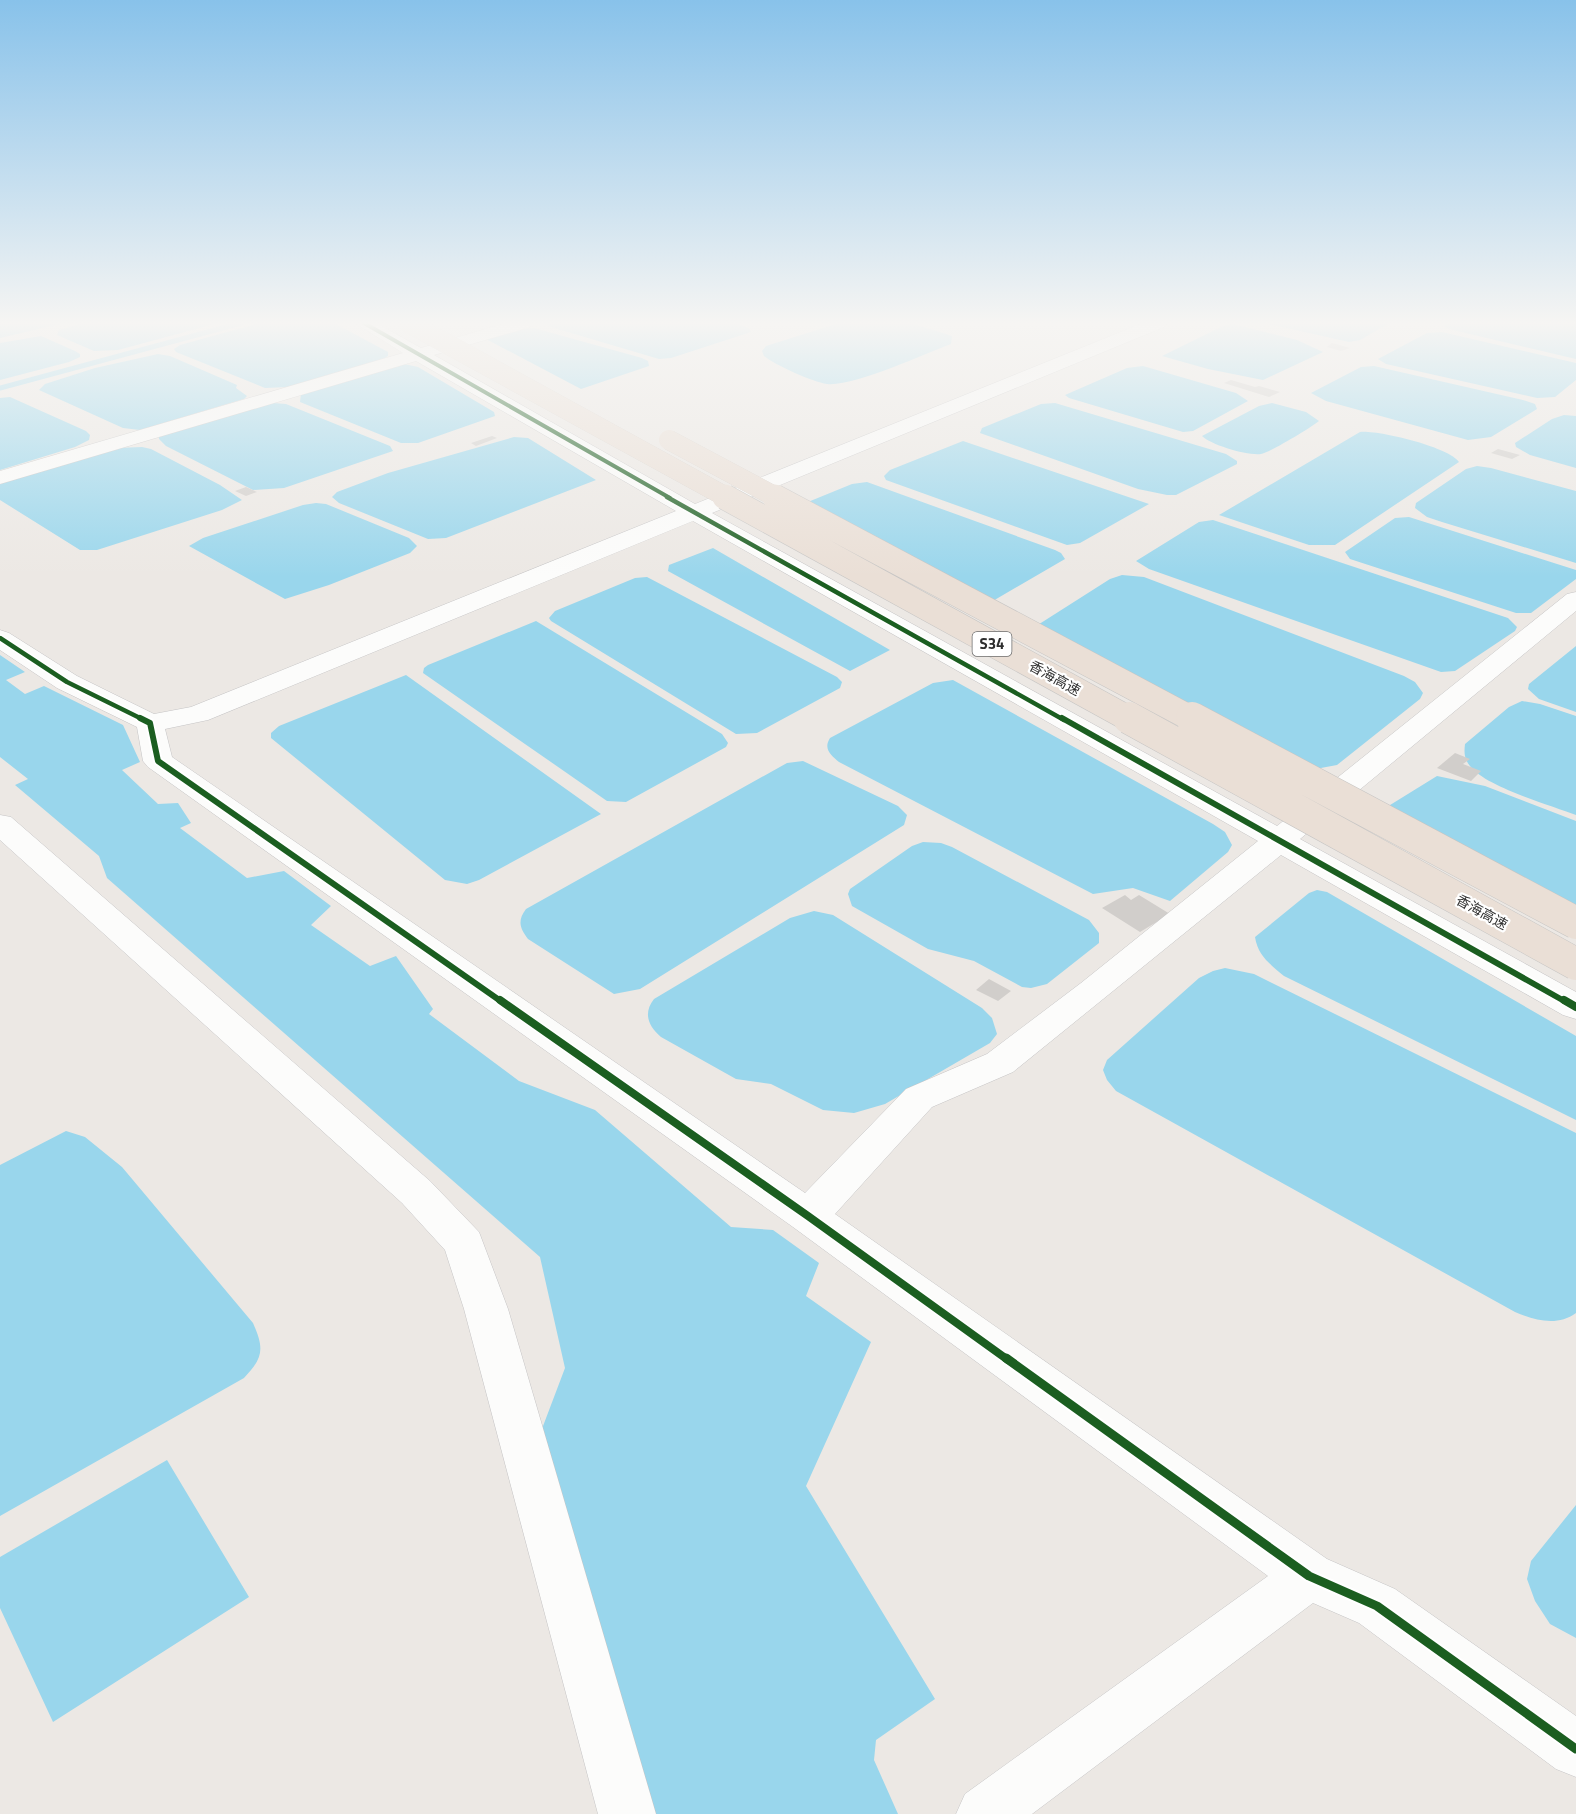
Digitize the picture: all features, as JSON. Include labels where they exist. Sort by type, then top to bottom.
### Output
[{"type":"highway","name":"香海高速","points":[[563,408],[1576,964]]},
{"type":"highway","name":"香海高速","points":[[608,408],[1576,923]]},
{"type":"street","points":[[0,478],[240,408]]},
{"type":"street","points":[[512,408],[1576,1007]]},
{"type":"street","points":[[0,638],[67,682],[150,723],[198,714],[950,408]]},
{"type":"street","points":[[808,1216],[919,1098],[1000,1063],[1094,991],[1576,599]]},
{"type":"street","points":[[150,723],[158,762],[808,1216],[1309,1576],[1377,1606],[1576,1749]]},
{"type":"street","points":[[0,824],[416,1191],[464,1243],[486,1309],[627,1814]]},
{"type":"street","points":[[985,1814],[1309,1576]]},
{"type":"water","points":[[0,408],[34,408],[86,431],[90,435],[89,440],[75,447],[0,470]]},
{"type":"water","points":[[78,408],[215,408],[140,430],[123,428]]},
{"type":"water","points":[[257,408],[295,408],[390,446],[393,451],[284,488],[253,490],[166,446],[159,436]]},
{"type":"water","points":[[314,408],[487,408],[494,412],[495,416],[418,443],[401,443]]},
{"type":"water","points":[[1032,408],[1071,408],[1226,454],[1237,461],[1237,464],[1176,495],[1167,495],[1138,489],[980,433],[982,428]]},
{"type":"water","points":[[1101,408],[1236,408],[1193,431],[1183,432]]},
{"type":"water","points":[[1256,408],[1290,408],[1306,412],[1319,421],[1281,445],[1261,454],[1230,449],[1202,436]]},
{"type":"water","points":[[1350,408],[1536,408],[1491,437],[1468,440]]},
{"type":"water","points":[[1564,415],[1576,416],[1576,468],[1530,455],[1516,447],[1515,443],[1552,419]]},
{"type":"water","points":[[1360,432],[1382,434],[1428,445],[1453,456],[1459,462],[1335,545],[1309,545],[1219,515]]},
{"type":"water","points":[[514,437],[528,438],[596,480],[446,538],[428,539],[339,503],[332,497],[337,492],[388,473]]},
{"type":"water","points":[[963,441],[1149,504],[1080,543],[1067,545],[886,480],[884,476],[890,470]]},
{"type":"water","points":[[117,448],[151,449],[220,485],[242,500],[222,510],[97,550],[80,550],[0,500],[0,482]]},
{"type":"water","points":[[1477,466],[1576,491],[1576,563],[1427,517],[1415,508],[1416,503],[1466,469]]},
{"type":"water","points":[[867,482],[1055,550],[1065,559],[986,605],[803,504],[852,484]]},
{"type":"water","points":[[326,504],[409,538],[417,546],[410,553],[329,585],[285,599],[189,546],[203,538],[303,505]]},
{"type":"water","points":[[1409,517],[1576,570],[1576,579],[1531,613],[1516,613],[1350,559],[1345,552],[1395,518]]},
{"type":"water","points":[[1213,520],[1508,618],[1517,627],[1515,631],[1455,671],[1441,672],[1149,569],[1136,561],[1199,522]]},
{"type":"water","points":[[713,548],[890,650],[850,671],[668,571],[669,565]]},
{"type":"water","points":[[1122,575],[1144,577],[1404,676],[1415,682],[1423,693],[1420,699],[1337,765],[1310,770],[1033,628],[1110,579]]},
{"type":"water","points":[[647,577],[837,677],[842,682],[840,688],[757,733],[736,734],[549,618],[555,611],[635,578]]},
{"type":"water","points":[[536,621],[722,734],[728,743],[726,747],[626,802],[607,801],[423,673],[424,668],[428,665]]},
{"type":"water","points":[[1576,646],[1576,712],[1539,699],[1528,689],[1529,684]]},
{"type":"water","points":[[0,655],[25,672],[6,680],[25,694],[44,686],[123,725],[140,762],[122,770],[158,804],[178,803],[191,823],[180,828],[247,878],[284,871],[331,906],[311,925],[370,966],[396,956],[433,1009],[429,1014],[519,1081],[595,1110],[731,1227],[773,1230],[819,1263],[806,1296],[871,1342],[806,1486],[935,1699],[876,1740],[874,1760],[898,1814],[632,1814],[526,1471],[565,1368],[540,1257],[107,878],[99,856],[15,785],[28,779],[0,757]]},
{"type":"water","points":[[406,675],[601,814],[479,880],[467,884],[445,880],[271,738],[271,733],[279,726]]},
{"type":"water","points":[[953,680],[1213,824],[1225,832],[1232,845],[1228,852],[1170,901],[1133,888],[1093,894],[839,762],[829,752],[827,745],[830,738],[933,683]]},
{"type":"water","points":[[1522,701],[1540,704],[1576,716],[1576,815],[1504,788],[1478,774],[1467,761],[1465,744],[1509,707]]},
{"type":"water","points":[[803,761],[898,806],[907,815],[904,825],[640,989],[614,994],[525,935],[521,928],[521,921],[526,909],[787,763]]},
{"type":"water","points":[[1437,776],[1485,786],[1576,821],[1576,912],[1382,810]]},
{"type":"water","points":[[923,842],[941,843],[952,847],[1089,920],[1099,933],[1099,943],[1047,984],[1031,988],[1022,987],[974,961],[928,949],[852,906],[848,894],[850,889],[912,846]]},
{"type":"water","points":[[1317,890],[1327,892],[1576,1036],[1576,1120],[1284,976],[1274,968],[1262,955],[1255,937],[1309,893]]},
{"type":"water","points":[[814,911],[833,915],[982,1008],[992,1018],[997,1034],[990,1043],[885,1104],[854,1113],[823,1110],[771,1084],[736,1079],[661,1037],[650,1024],[648,1014],[654,999],[790,918]]},
{"type":"water","points":[[1225,968],[1254,974],[1576,1133],[1576,1313],[1561,1320],[1546,1321],[1515,1312],[1116,1091],[1107,1080],[1103,1070],[1107,1060],[1199,978]]},
{"type":"water","points":[[66,1131],[85,1137],[122,1167],[253,1323],[259,1339],[259,1358],[244,1378],[0,1516],[0,1165]]},
{"type":"water","points":[[167,1460],[249,1597],[53,1722],[0,1608],[0,1557]]},
{"type":"water","points":[[1576,1505],[1576,1638],[1550,1624],[1535,1601],[1527,1579],[1531,1561]]},
{"type":"building","points":[[492,436],[497,438],[476,446],[471,443]]},
{"type":"building","points":[[1498,449],[1520,455],[1512,459],[1491,453]]},
{"type":"building","points":[[246,487],[257,492],[246,496],[235,491]]},
{"type":"building","points":[[1455,753],[1470,759],[1463,764],[1481,771],[1471,781],[1437,768]]},
{"type":"building","points":[[1125,895],[1131,900],[1139,895],[1170,914],[1140,932],[1102,908]]},
{"type":"building","points":[[989,979],[1011,991],[998,1001],[976,990]]},
{"type":"cycle path","points":[[512,408],[1576,1007]]},
{"type":"cycle path","points":[[0,638],[67,682],[150,723],[158,761],[808,1216],[1309,1576],[1377,1606],[1576,1749]]}]
